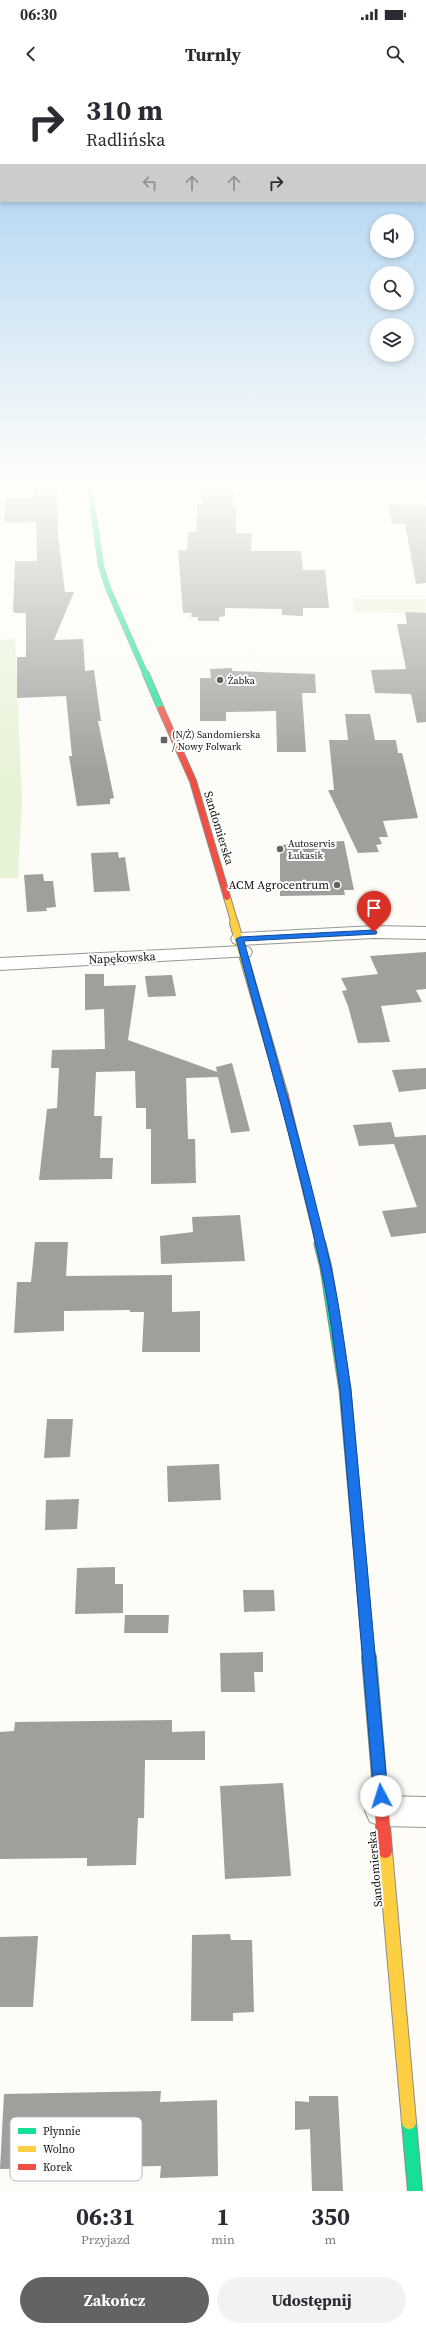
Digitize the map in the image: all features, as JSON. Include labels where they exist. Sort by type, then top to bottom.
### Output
[{"type":"street","name":"Sandomierska","points":[[105,580],[192,781],[242,946],[293,1134],[326,1268],[336,1324],[346,1398],[414,2191]]},
{"type":"street","name":"Napękowska","points":[[0,964],[242,946],[374,932],[426,933]]},
{"type":"street","points":[[382,1812],[426,1812]]},
{"type":"green space","points":[[353,599],[426,599],[426,613],[355,612]]},
{"type":"green space","points":[[15,639],[22,801],[18,878],[0,878],[0,640]]},
{"type":"building","points":[[14,580],[63,580],[65,592],[74,592],[54,640],[83,639],[85,671],[94,670],[101,721],[98,721],[114,798],[110,799],[110,804],[77,806],[69,756],[72,756],[66,696],[17,698],[17,657],[26,657],[26,613],[15,613],[13,611]]},
{"type":"building","points":[[180,580],[326,580],[329,608],[303,608],[303,616],[282,615],[282,609],[225,608],[225,616],[219,617],[219,621],[198,621],[198,617],[191,617],[192,613],[183,613]]},
{"type":"building","points":[[415,580],[426,580],[426,583],[416,584]]},
{"type":"building","points":[[405,612],[426,613],[426,722],[417,723],[411,694],[375,693],[371,670],[406,669],[397,624],[407,624]]},
{"type":"building","points":[[232,668],[232,671],[315,674],[316,693],[302,693],[306,752],[277,752],[276,711],[226,712],[226,721],[200,721],[200,678],[211,678],[210,669]]},
{"type":"building","points":[[345,714],[370,714],[375,740],[396,740],[398,753],[402,753],[418,818],[383,821],[388,837],[379,837],[382,844],[376,845],[379,852],[358,853],[328,790],[334,790],[329,740],[348,740]]},
{"type":"building","points":[[344,841],[354,890],[344,890],[345,895],[280,896],[280,845]]},
{"type":"building","points":[[118,852],[119,858],[125,857],[130,891],[94,892],[91,853]]},
{"type":"building","points":[[43,874],[44,881],[53,881],[56,907],[46,908],[47,911],[27,912],[24,875]]},
{"type":"building","points":[[426,952],[426,989],[416,990],[422,1002],[381,1006],[390,1042],[358,1043],[348,1006],[342,991],[347,990],[341,978],[378,974],[370,956]]},
{"type":"building","points":[[85,974],[104,974],[104,986],[136,985],[128,1040],[217,1072],[216,1067],[232,1063],[250,1131],[231,1133],[218,1077],[186,1078],[188,1139],[195,1139],[196,1183],[151,1184],[151,1129],[146,1129],[146,1108],[136,1108],[135,1071],[96,1072],[94,1116],[102,1116],[100,1158],[113,1158],[112,1179],[39,1180],[47,1109],[57,1108],[59,1068],[51,1068],[52,1050],[105,1049],[104,1009],[85,1010]]},
{"type":"building","points":[[172,975],[176,996],[148,997],[145,976]]},
{"type":"building","points":[[426,1068],[426,1089],[399,1092],[392,1070]]},
{"type":"building","points":[[391,1122],[395,1137],[426,1135],[426,1233],[391,1237],[382,1211],[417,1207],[394,1144],[359,1146],[353,1125]]},
{"type":"building","points":[[240,1215],[245,1261],[161,1264],[160,1236],[193,1232],[192,1217]]},
{"type":"building","points":[[35,1242],[68,1242],[66,1276],[172,1275],[172,1312],[200,1311],[200,1352],[142,1352],[144,1312],[130,1312],[130,1310],[64,1311],[64,1331],[14,1333],[17,1282],[31,1282]]},
{"type":"building","points":[[47,1419],[73,1419],[70,1457],[44,1458]]},
{"type":"building","points":[[219,1464],[221,1500],[168,1502],[167,1466]]},
{"type":"building","points":[[79,1499],[77,1529],[45,1530],[46,1500]]},
{"type":"building","points":[[115,1567],[115,1584],[123,1584],[123,1613],[75,1614],[77,1568]]},
{"type":"building","points":[[243,1590],[274,1590],[275,1611],[244,1612]]},
{"type":"building","points":[[125,1615],[169,1615],[168,1633],[124,1633]]},
{"type":"building","points":[[263,1652],[263,1672],[254,1672],[255,1692],[221,1692],[220,1653]]},
{"type":"building","points":[[172,1720],[172,1732],[205,1731],[205,1760],[145,1760],[144,1818],[138,1818],[136,1865],[87,1866],[87,1858],[0,1859],[0,1732],[14,1731],[15,1722]]},
{"type":"building","points":[[283,1783],[291,1876],[225,1879],[220,1786]]},
{"type":"building","points":[[230,1934],[231,1940],[252,1940],[254,2012],[233,2013],[233,2021],[191,2021],[192,1935]]},
{"type":"building","points":[[38,1936],[33,2007],[0,2007],[0,1937]]},
{"type":"building","points":[[161,2091],[160,2102],[217,2100],[218,2176],[160,2178],[161,2166],[142,2166],[142,2117],[10,2117],[10,2169],[0,2169],[4,2094]]},
{"type":"building","points":[[309,2096],[338,2096],[343,2191],[312,2191],[310,2129],[295,2130],[295,2101],[309,2102]]},
{"type":"traffic: fast","points":[[105,580],[161,709]]},
{"type":"traffic: fast","points":[[318,1235],[326,1268],[345,1390],[377,1752]]},
{"type":"traffic: fast","points":[[409,2122],[415,2191]]},
{"type":"traffic: slow","points":[[227,897],[284,1096]]},
{"type":"traffic: slow","points":[[385,1851],[409,2122]]},
{"type":"traffic: jam","points":[[161,709],[193,781],[227,897]]},
{"type":"traffic: jam","points":[[284,1096],[318,1235]]},
{"type":"traffic: jam","points":[[377,1752],[385,1851]]},
{"type":"place","name":"Żabka","points":[[220,680]]},
{"type":"place","name":"(N/Ż) Sandomierska / Nowy Folwark","points":[[164,740]]},
{"type":"place","name":"Autoservis Łukasik","points":[[280,849]]},
{"type":"place","name":"ACM Agrocentrum","points":[[337,885]]},
{"type":"route","points":[[374,932],[240,939],[286,1105],[326,1268],[336,1324],[345,1390],[360,1577],[381,1796]]}]
